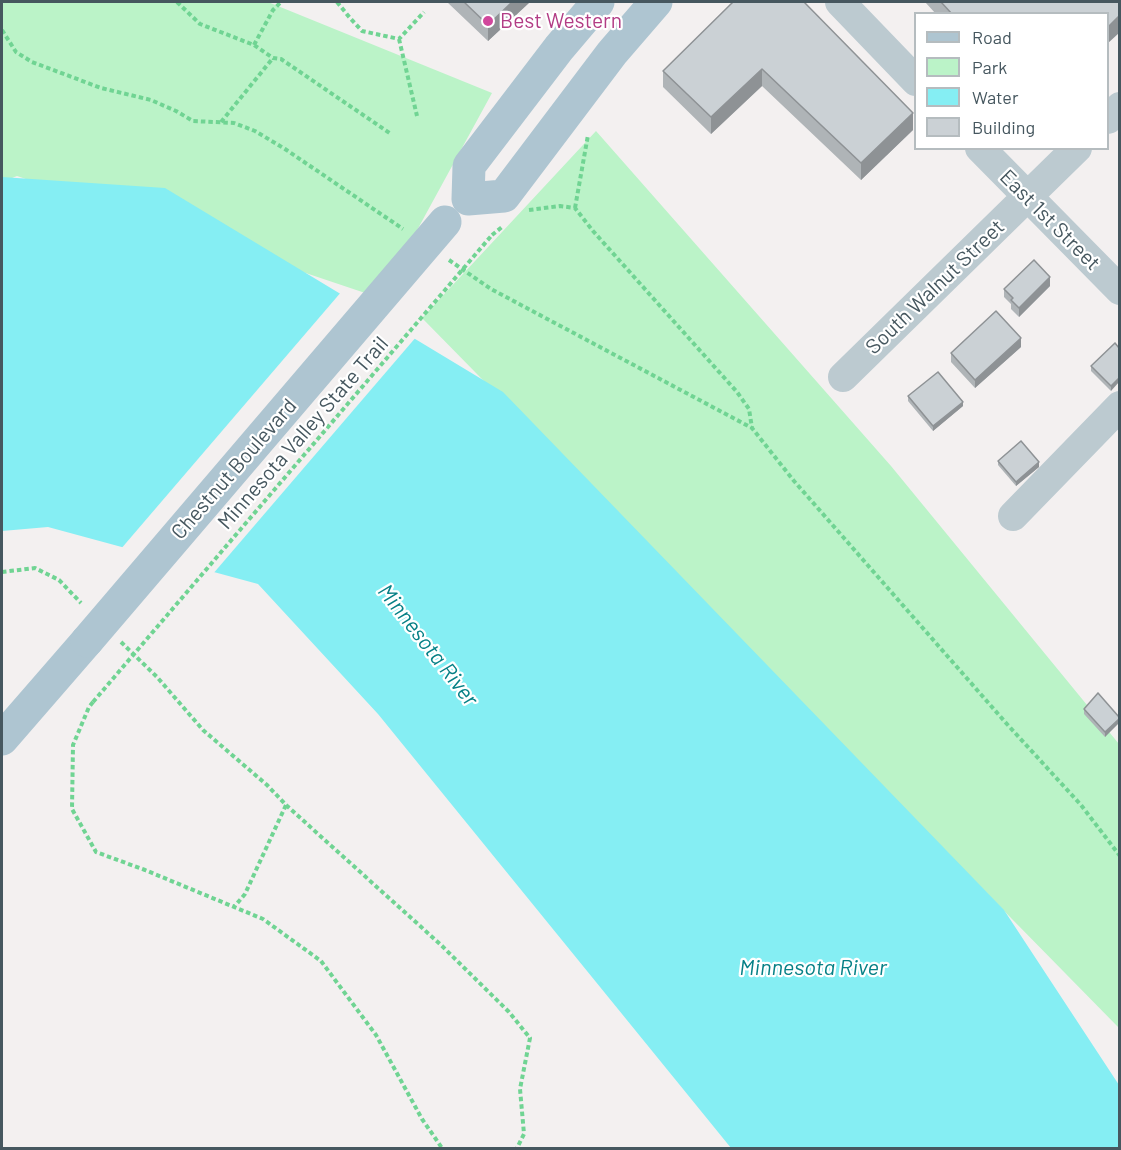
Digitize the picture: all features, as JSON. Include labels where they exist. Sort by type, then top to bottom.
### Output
[{"type":"main road","points":[[598,2],[559,48],[469,166],[468,199],[504,196],[612,52],[656,2]]},
{"type":"main road","name":"Chestnut Boulevard","points":[[2,739],[445,222],[468,199]]},
{"type":"street","points":[[841,2],[914,80]]},
{"type":"street","name":"East 1st Street","points":[[982,150],[1119,290]]},
{"type":"street","name":"South Walnut Street","points":[[843,377],[1075,150]]},
{"type":"street","points":[[1013,516],[1119,406]]},
{"type":"path","points":[[177,2],[200,24],[254,45],[273,58],[281,59],[391,134]]},
{"type":"path","points":[[254,45],[273,10],[281,2]]},
{"type":"path","points":[[338,2],[362,31],[399,39]]},
{"type":"path","points":[[399,39],[424,12]]},
{"type":"path","points":[[2,30],[16,52],[32,62],[101,88],[151,100],[194,121],[234,123],[255,131],[285,148],[407,231]]},
{"type":"path","points":[[399,39],[417,116]]},
{"type":"path","points":[[221,122],[273,58]]},
{"type":"path","points":[[575,208],[588,135]]},
{"type":"path","points":[[520,214],[543,207],[575,208],[737,392],[749,409],[752,428]]},
{"type":"path","name":"Minnesota Valley State Trail","points":[[442,1149],[422,1119],[376,1035],[321,961],[262,919],[96,852],[72,809],[74,745],[93,702],[500,228],[507,223]]},
{"type":"path","points":[[442,256],[491,289],[752,428],[794,482],[1081,805],[1119,856]]},
{"type":"path","points":[[2,572],[35,568]]},
{"type":"path","points":[[157,677],[203,730],[267,785],[286,805],[440,944],[508,1012],[530,1038],[520,1089],[524,1134],[517,1149]]},
{"type":"path","points":[[234,907],[245,894],[286,805]]},
{"type":"green space","points":[[2,2],[268,2],[492,93],[380,298],[17,176],[2,182]]},
{"type":"green space","points":[[596,131],[891,466],[1119,744],[1119,1028],[422,318]]},
{"type":"water","name":"Minnesota River","points":[[2,177],[165,188],[503,392],[1004,910],[1119,1085],[1119,1148],[731,1148],[378,714],[258,584],[48,527],[2,531]]},
{"type":"pier","points":[[342,291],[417,336],[212,575],[120,550]]},
{"type":"building","points":[[464,2],[512,2],[488,25]]},
{"type":"building","points":[[733,2],[804,2],[913,113],[861,163],[762,69],[711,117],[663,71]]},
{"type":"building","points":[[941,2],[1119,2],[1119,16],[1109,26],[1109,12],[950,12]]},
{"type":"building","points":[[1034,260],[1050,277],[1019,308],[1004,289]]},
{"type":"building","points":[[996,311],[1021,338],[975,380],[951,353]]},
{"type":"building","points":[[1115,343],[1119,348],[1119,378],[1111,386],[1091,366]]},
{"type":"building","points":[[938,372],[963,402],[933,426],[908,396]]},
{"type":"building","points":[[1021,441],[1039,462],[1016,482],[998,461]]},
{"type":"building","points":[[1098,693],[1119,717],[1105,732],[1084,709]]},
{"type":"place","name":"Best Western","points":[[488,21]]}]
